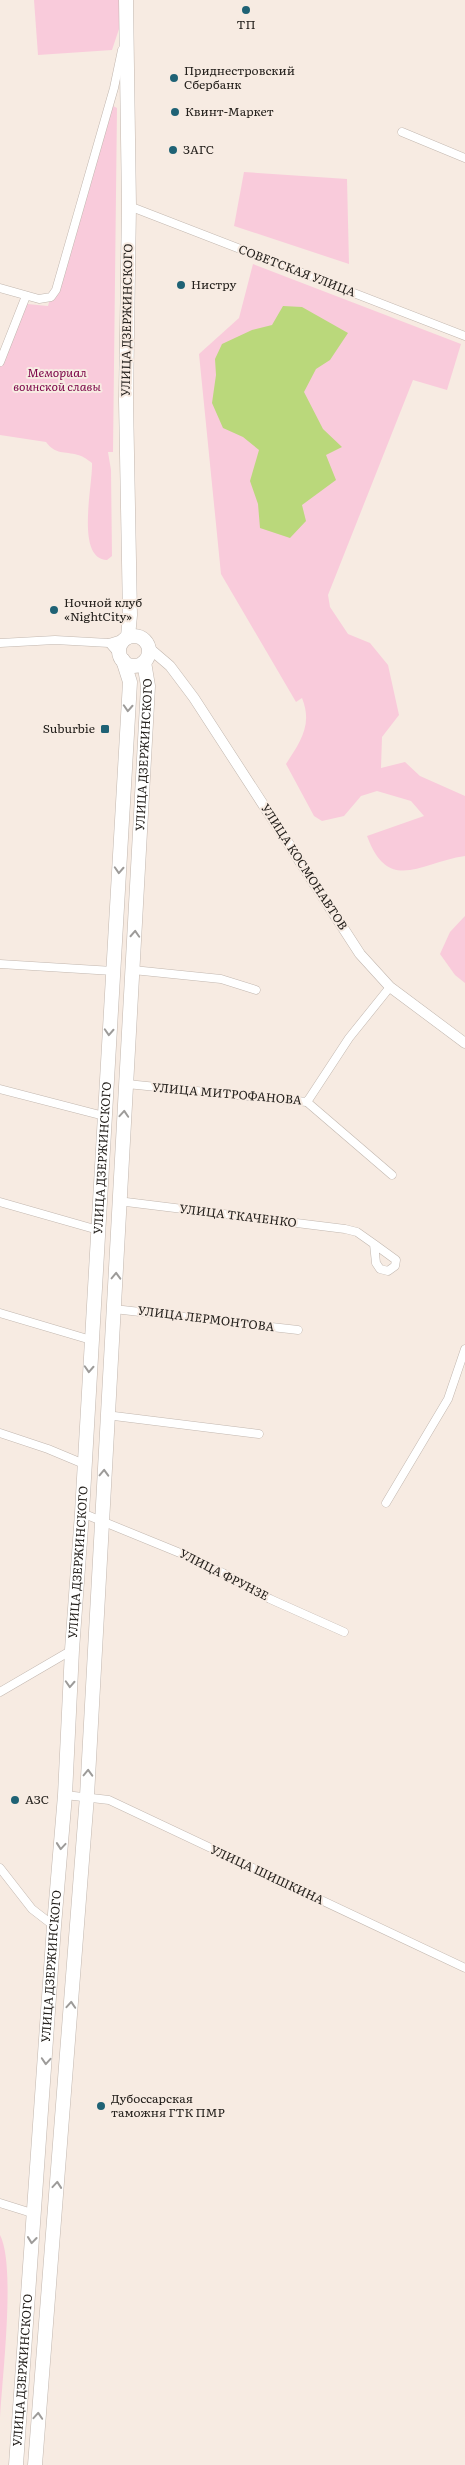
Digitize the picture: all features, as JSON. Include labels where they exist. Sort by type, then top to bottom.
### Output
[{"type":"highway","name":"УЛИЦА ДЗЕРЖИНСКОГО","points":[[126,0],[128,24],[129,206],[126,400],[130,615],[133,637]]},
{"type":"highway","points":[[133,637],[145,641],[149,648],[148,656],[144,662],[136,666],[122,659],[119,648],[133,637]]},
{"type":"highway","name":"УЛИЦА ДЗЕРЖИНСКОГО","points":[[16,2465],[65,1795],[72,1650],[82,1513],[130,682],[122,659]]},
{"type":"highway","name":"УЛИЦА ДЗЕРЖИНСКОГО","points":[[35,2465],[87,1796],[106,1415],[114,1309],[118,1201],[127,1084],[148,686],[144,662]]},
{"type":"street","name":"УЛИЦА ДЗЕРЖИНСКОГО","points":[[0,288],[26,296],[45,298],[52,297],[56,290],[114,88],[128,24]]},
{"type":"street","points":[[402,132],[465,158]]},
{"type":"street","name":"СОВЕТСКАЯ УЛИЦА","points":[[129,206],[465,336]]},
{"type":"street","points":[[0,362],[26,296]]},
{"type":"street","points":[[0,643],[55,640],[109,643],[133,637]]},
{"type":"street","points":[[109,643],[122,659]]},
{"type":"street","name":"УЛИЦА КОСМОНАВТОВ","points":[[149,648],[170,666],[194,698],[360,954],[390,987],[465,1043]]},
{"type":"street","points":[[144,662],[170,666]]},
{"type":"street","points":[[0,964],[113,972]]},
{"type":"street","points":[[133,970],[221,979],[256,990]]},
{"type":"street","name":"УЛИЦА МИТРОФАНОВА","points":[[127,1084],[307,1102],[349,1038],[390,987]]},
{"type":"street","points":[[0,1089],[104,1116]]},
{"type":"street","points":[[307,1102],[392,1175]]},
{"type":"street","name":"УЛИЦА ТКАЧЕНКО","points":[[118,1201],[357,1232],[374,1244]]},
{"type":"street","points":[[0,1202],[98,1230]]},
{"type":"street","name":"УЛИЦА ЛЕРМОНТОВА","points":[[114,1309],[298,1330]]},
{"type":"street","points":[[0,1313],[91,1340]]},
{"type":"street","points":[[386,1503],[448,1399],[465,1349]]},
{"type":"street","points":[[106,1415],[259,1434]]},
{"type":"street","points":[[0,1433],[48,1449],[84,1464]]},
{"type":"street","name":"УЛИЦА ФРУНЗЕ","points":[[82,1513],[180,1553],[223,1573],[270,1599],[344,1632]]},
{"type":"street","points":[[0,1692],[72,1650]]},
{"type":"street","name":"УЛИЦА ШИШКИНА","points":[[65,1795],[87,1796],[116,1804],[465,1968]]},
{"type":"street","points":[[0,1868],[32,1909],[54,1926]]},
{"type":"street","points":[[0,2203],[35,2214]]},
{"type":"green space","points":[[34,0],[119,0],[121,23],[112,50],[38,55]]},
{"type":"green space","name":"Мемориал воинской славы","points":[[109,104],[117,108],[113,452],[108,452],[111,470],[112,556],[107,560],[97,556],[91,548],[88,535],[92,463],[80,456],[57,451],[46,442],[0,435],[0,366],[23,309],[27,304],[48,306],[103,112]]},
{"type":"green space","points":[[244,172],[347,179],[349,264],[234,226]]},
{"type":"green space","points":[[253,264],[461,344],[447,390],[413,380],[328,595],[330,607],[348,634],[370,643],[388,665],[399,715],[382,737],[381,768],[405,762],[420,776],[465,796],[465,856],[408,870],[396,870],[385,865],[376,854],[367,836],[424,816],[411,801],[377,791],[361,796],[344,816],[322,821],[314,816],[286,764],[303,733],[306,717],[305,708],[302,698],[296,702],[221,574],[199,354],[239,318]]},
{"type":"green space","points":[[465,916],[465,983],[455,975],[440,954],[450,932]]},
{"type":"green space","points":[[0,2235],[5,2250],[8,2296],[0,2418]]},
{"type":"shaded area","points":[[283,306],[302,307],[348,333],[330,360],[316,369],[304,392],[323,429],[342,447],[326,455],[336,480],[302,505],[306,521],[290,538],[260,528],[258,504],[250,481],[259,450],[243,437],[223,428],[212,403],[216,375],[215,359],[222,344],[252,330],[272,325]]},
{"type":"place","name":"ТП","points":[[246,10]]},
{"type":"place","name":"Приднестровский Сбербанк","points":[[174,78]]},
{"type":"place","name":"Квинт-Маркет","points":[[175,112]]},
{"type":"place","name":"ЗАГС","points":[[173,150]]},
{"type":"place","name":"Нистру","points":[[181,285]]},
{"type":"place","name":"Ночной клуб «NightCity»","points":[[54,610]]},
{"type":"place","name":"Suburbie","points":[[105,729]]},
{"type":"place","name":"АЗС","points":[[15,1800]]},
{"type":"place","name":"Дубоссарская таможня ГТК ПМР","points":[[101,2106]]}]
